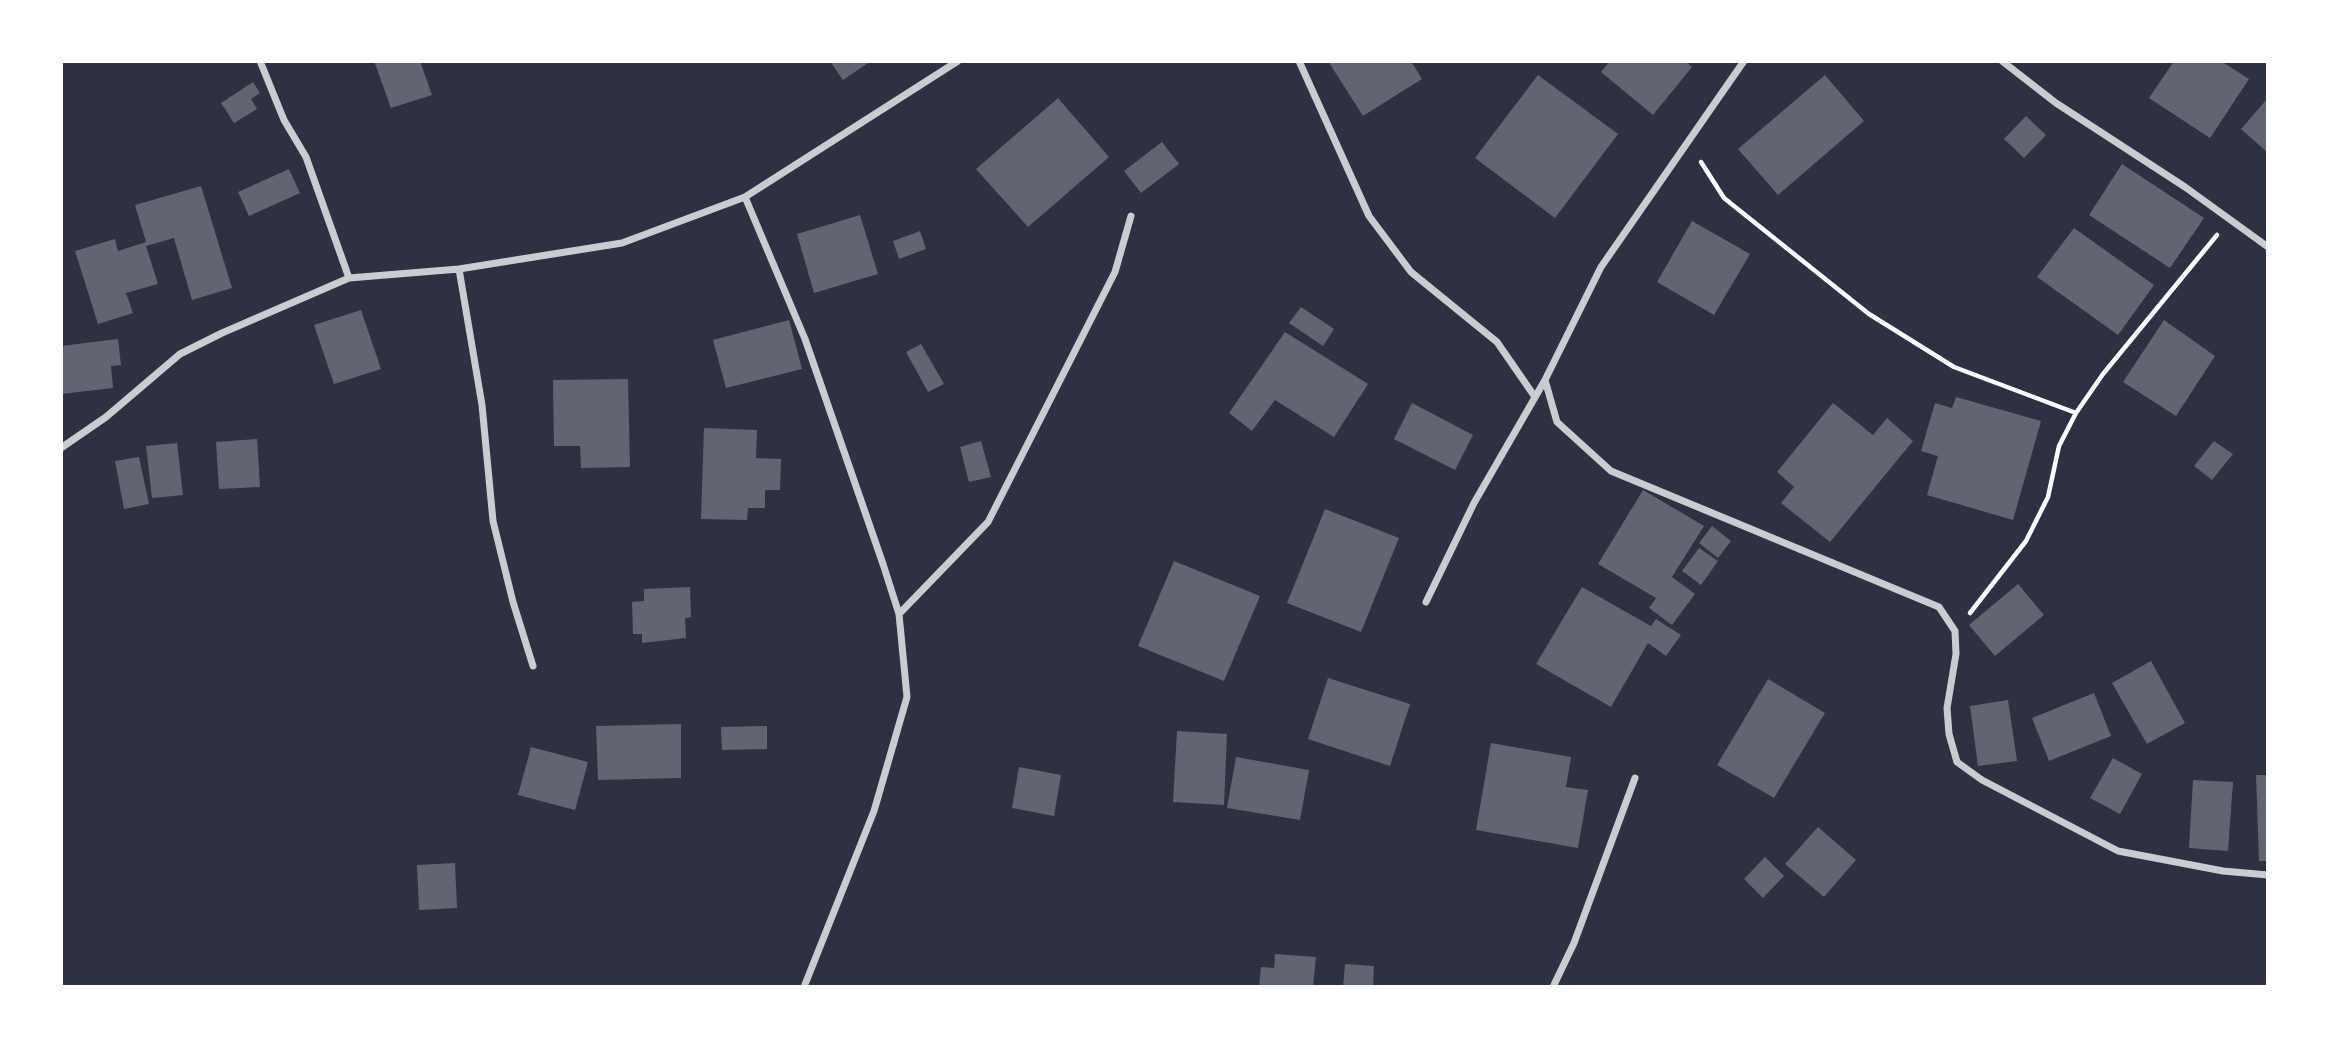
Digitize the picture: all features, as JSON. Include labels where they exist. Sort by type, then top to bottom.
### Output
[{"type":"street","points":[[260,61],[284,120],[306,158],[349,278]]},
{"type":"street","points":[[61,448],[106,417],[180,354],[349,278],[458,269],[622,243],[745,197],[958,61]]},
{"type":"street","points":[[1299,61],[1370,216],[1411,272],[1497,342],[1535,397]]},
{"type":"street","points":[[1426,602],[1474,503],[1545,380],[1601,267],[1744,61]]},
{"type":"street","points":[[2002,61],[2056,103],[2185,187],[2228,221],[2268,247]]},
{"type":"street","points":[[745,197],[805,339],[900,614],[908,697],[896,746],[850,876],[804,987]]},
{"type":"street","points":[[900,614],[988,522],[1115,272],[1131,216]]},
{"type":"street","points":[[458,269],[482,405],[493,521],[513,602],[533,666]]},
{"type":"street","points":[[1545,380],[1557,422],[1611,471],[1939,607],[1955,631],[1956,654],[1947,708],[1949,734],[1958,762],[1982,780],[2118,851],[2223,871],[2268,876]]},
{"type":"street","points":[[1553,987],[1574,943],[1635,778]]},
{"type":"path","points":[[1688,140],[1724,198],[1869,314],[1954,367],[2076,413]]},
{"type":"path","points":[[1955,631],[2026,541],[2048,497],[2059,446],[2076,413],[2103,374],[2228,221]]},
{"type":"building","points":[[374,61],[420,61],[432,95],[391,108]]},
{"type":"building","points":[[830,61],[871,61],[843,80]]},
{"type":"building","points":[[1328,61],[1411,61],[1422,79],[1363,116]]},
{"type":"building","points":[[1610,61],[1685,61],[1692,67],[1653,115],[1601,72]]},
{"type":"building","points":[[2174,61],[2221,61],[2249,79],[2210,138],[2149,98]]},
{"type":"building","points":[[1538,75],[1618,134],[1555,218],[1475,158]]},
{"type":"building","points":[[1825,75],[1864,121],[1778,195],[1738,149]]},
{"type":"building","points":[[253,82],[260,93],[251,99],[257,109],[234,123],[221,103]]},
{"type":"building","points":[[1058,98],[1109,157],[1028,227],[976,169]]},
{"type":"building","points":[[2268,98],[2268,153],[2241,129]]},
{"type":"building","points":[[2026,116],[2046,135],[2024,158],[2004,139]]},
{"type":"building","points":[[1162,142],[1179,164],[1141,193],[1124,171]]},
{"type":"building","points":[[2122,164],[2204,218],[2170,268],[2089,215]]},
{"type":"building","points":[[289,169],[300,193],[249,216],[238,192]]},
{"type":"building","points":[[201,186],[232,288],[192,300],[174,238],[146,246],[158,284],[126,293],[133,313],[98,324],[75,251],[115,239],[118,251],[146,242],[135,205]]},
{"type":"building","points":[[860,215],[878,274],[814,293],[797,234]]},
{"type":"building","points":[[1692,221],[1750,254],[1714,315],[1657,282]]},
{"type":"building","points":[[2074,228],[2154,285],[2118,335],[2037,277]]},
{"type":"building","points":[[920,231],[926,249],[899,259],[893,241]]},
{"type":"building","points":[[1301,307],[1334,329],[1323,346],[1289,323]]},
{"type":"building","points":[[361,310],[381,369],[334,384],[314,325]]},
{"type":"building","points":[[789,320],[802,369],[726,388],[713,340]]},
{"type":"building","points":[[2164,320],[2215,356],[2176,416],[2123,382]]},
{"type":"building","points":[[1285,332],[1368,384],[1334,437],[1275,400],[1252,431],[1229,413]]},
{"type":"building","points":[[118,339],[121,365],[111,366],[113,388],[61,394],[61,346]]},
{"type":"building","points":[[921,344],[944,384],[928,392],[906,352]]},
{"type":"building","points":[[628,379],[630,467],[581,468],[580,446],[554,446],[553,380]]},
{"type":"building","points":[[1956,397],[2041,421],[2013,520],[1927,495],[1938,456],[1921,451],[1935,403],[1952,408]]},
{"type":"building","points":[[1412,403],[1473,435],[1455,470],[1394,439]]},
{"type":"building","points":[[1833,403],[1873,435],[1887,418],[1913,441],[1830,542],[1781,503],[1794,487],[1777,472]]},
{"type":"building","points":[[704,428],[757,430],[756,458],[781,459],[780,490],[765,490],[765,508],[748,508],[747,520],[701,519]]},
{"type":"building","points":[[257,439],[260,487],[219,489],[216,442]]},
{"type":"building","points":[[981,441],[991,477],[969,482],[960,447]]},
{"type":"building","points":[[2214,441],[2233,454],[2212,480],[2194,466]]},
{"type":"building","points":[[177,443],[183,495],[152,498],[146,446]]},
{"type":"building","points":[[139,457],[149,504],[124,509],[115,461]]},
{"type":"building","points":[[1643,490],[1704,526],[1672,577],[1695,594],[1672,625],[1649,608],[1656,598],[1598,564]]},
{"type":"building","points":[[1325,509],[1399,538],[1361,632],[1287,603]]},
{"type":"building","points":[[1712,526],[1731,541],[1718,558],[1699,543]]},
{"type":"building","points":[[1699,548],[1718,561],[1701,585],[1682,571]]},
{"type":"building","points":[[1174,561],[1260,596],[1224,681],[1138,646]]},
{"type":"building","points":[[2018,584],[2044,615],[1995,656],[1969,625]]},
{"type":"building","points":[[690,587],[691,617],[685,618],[686,638],[642,643],[642,634],[633,634],[632,602],[644,601],[644,589]]},
{"type":"building","points":[[1582,587],[1651,626],[1656,619],[1681,635],[1666,656],[1648,643],[1611,707],[1536,664]]},
{"type":"building","points":[[2151,661],[2185,723],[2147,744],[2112,683]]},
{"type":"building","points":[[1328,678],[1410,704],[1390,766],[1308,739]]},
{"type":"building","points":[[1768,679],[1825,713],[1774,798],[1717,765]]},
{"type":"building","points":[[2094,693],[2111,736],[2049,761],[2032,718]]},
{"type":"building","points":[[2008,700],[2017,761],[1978,766],[1970,706]]},
{"type":"building","points":[[681,724],[681,778],[598,780],[596,726]]},
{"type":"building","points":[[767,726],[767,749],[722,750],[721,727]]},
{"type":"building","points":[[1177,731],[1227,734],[1224,805],[1173,802]]},
{"type":"building","points":[[1491,743],[1571,757],[1566,787],[1588,790],[1578,848],[1476,830]]},
{"type":"building","points":[[531,747],[588,762],[575,810],[518,795]]},
{"type":"building","points":[[1236,757],[1309,770],[1300,820],[1227,808]]},
{"type":"building","points":[[2113,758],[2142,774],[2120,814],[2090,798]]},
{"type":"building","points":[[1019,767],[1061,775],[1054,816],[1012,808]]},
{"type":"building","points":[[2256,775],[2268,775],[2268,861],[2259,861]]},
{"type":"building","points":[[2193,780],[2233,782],[2228,851],[2189,848]]},
{"type":"building","points":[[1818,827],[1856,860],[1824,897],[1785,864]]},
{"type":"building","points":[[1765,857],[1784,876],[1763,898],[1744,879]]},
{"type":"building","points":[[455,863],[457,908],[419,910],[417,865]]},
{"type":"building","points":[[1275,954],[1316,957],[1313,987],[1259,987],[1261,967],[1274,968]]},
{"type":"building","points":[[1345,964],[1374,966],[1373,987],[1343,987]]}]
